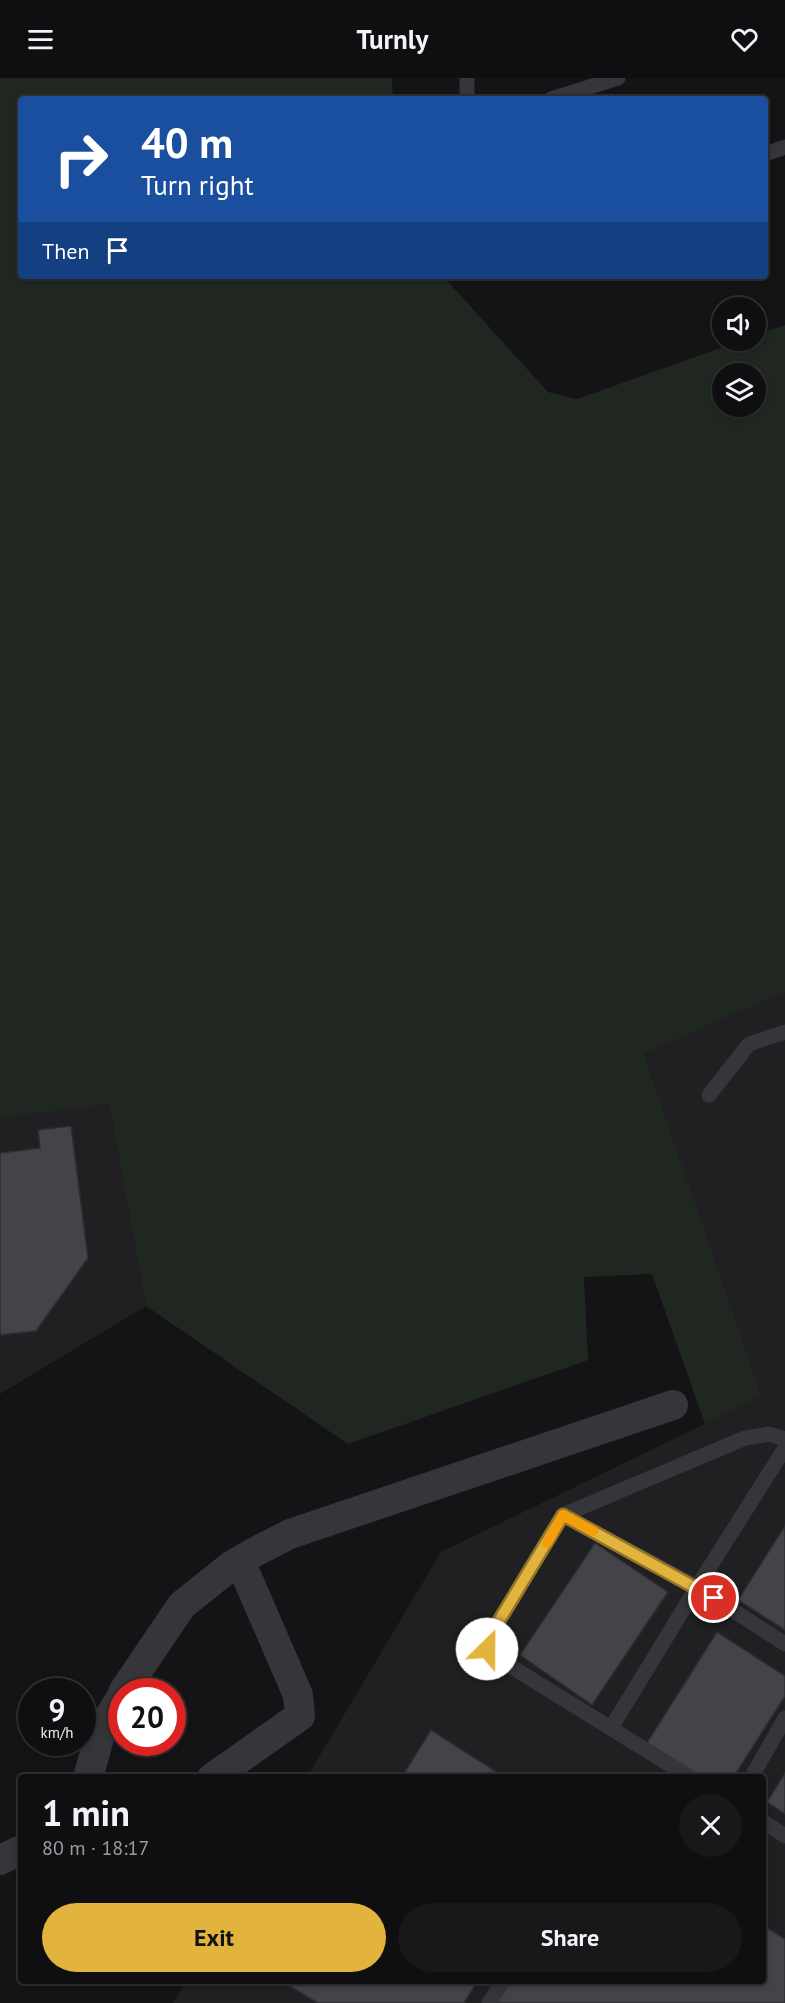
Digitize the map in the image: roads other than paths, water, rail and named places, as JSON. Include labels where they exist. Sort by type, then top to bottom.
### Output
[{"type":"street","points":[[133,1678],[182,1605],[240,1561],[290,1534],[673,1405]]},
{"type":"street","points":[[218,1774],[300,1716],[298,1695],[240,1561]]},
{"type":"street","points":[[89,1774],[101,1731],[108,1719]]},
{"type":"street","points":[[0,1860],[18,1851]]},
{"type":"lane","points":[[467,78],[467,96]]},
{"type":"lane","points":[[561,96],[618,78]]},
{"type":"lane","points":[[768,153],[785,147]]},
{"type":"lane","points":[[709,1095],[749,1044],[785,1032]]},
{"type":"lane","points":[[685,1774],[494,1656],[487,1649],[488,1639],[563,1515],[745,1438],[770,1434],[785,1439]]},
{"type":"lane","points":[[611,1728],[785,1448]]},
{"type":"lane","points":[[563,1515],[697,1587],[785,1644]]},
{"type":"lane","points":[[753,1774],[785,1718]]},
{"type":"lane","points":[[766,1823],[785,1836]]},
{"type":"lane","points":[[489,2003],[501,1984]]}]
